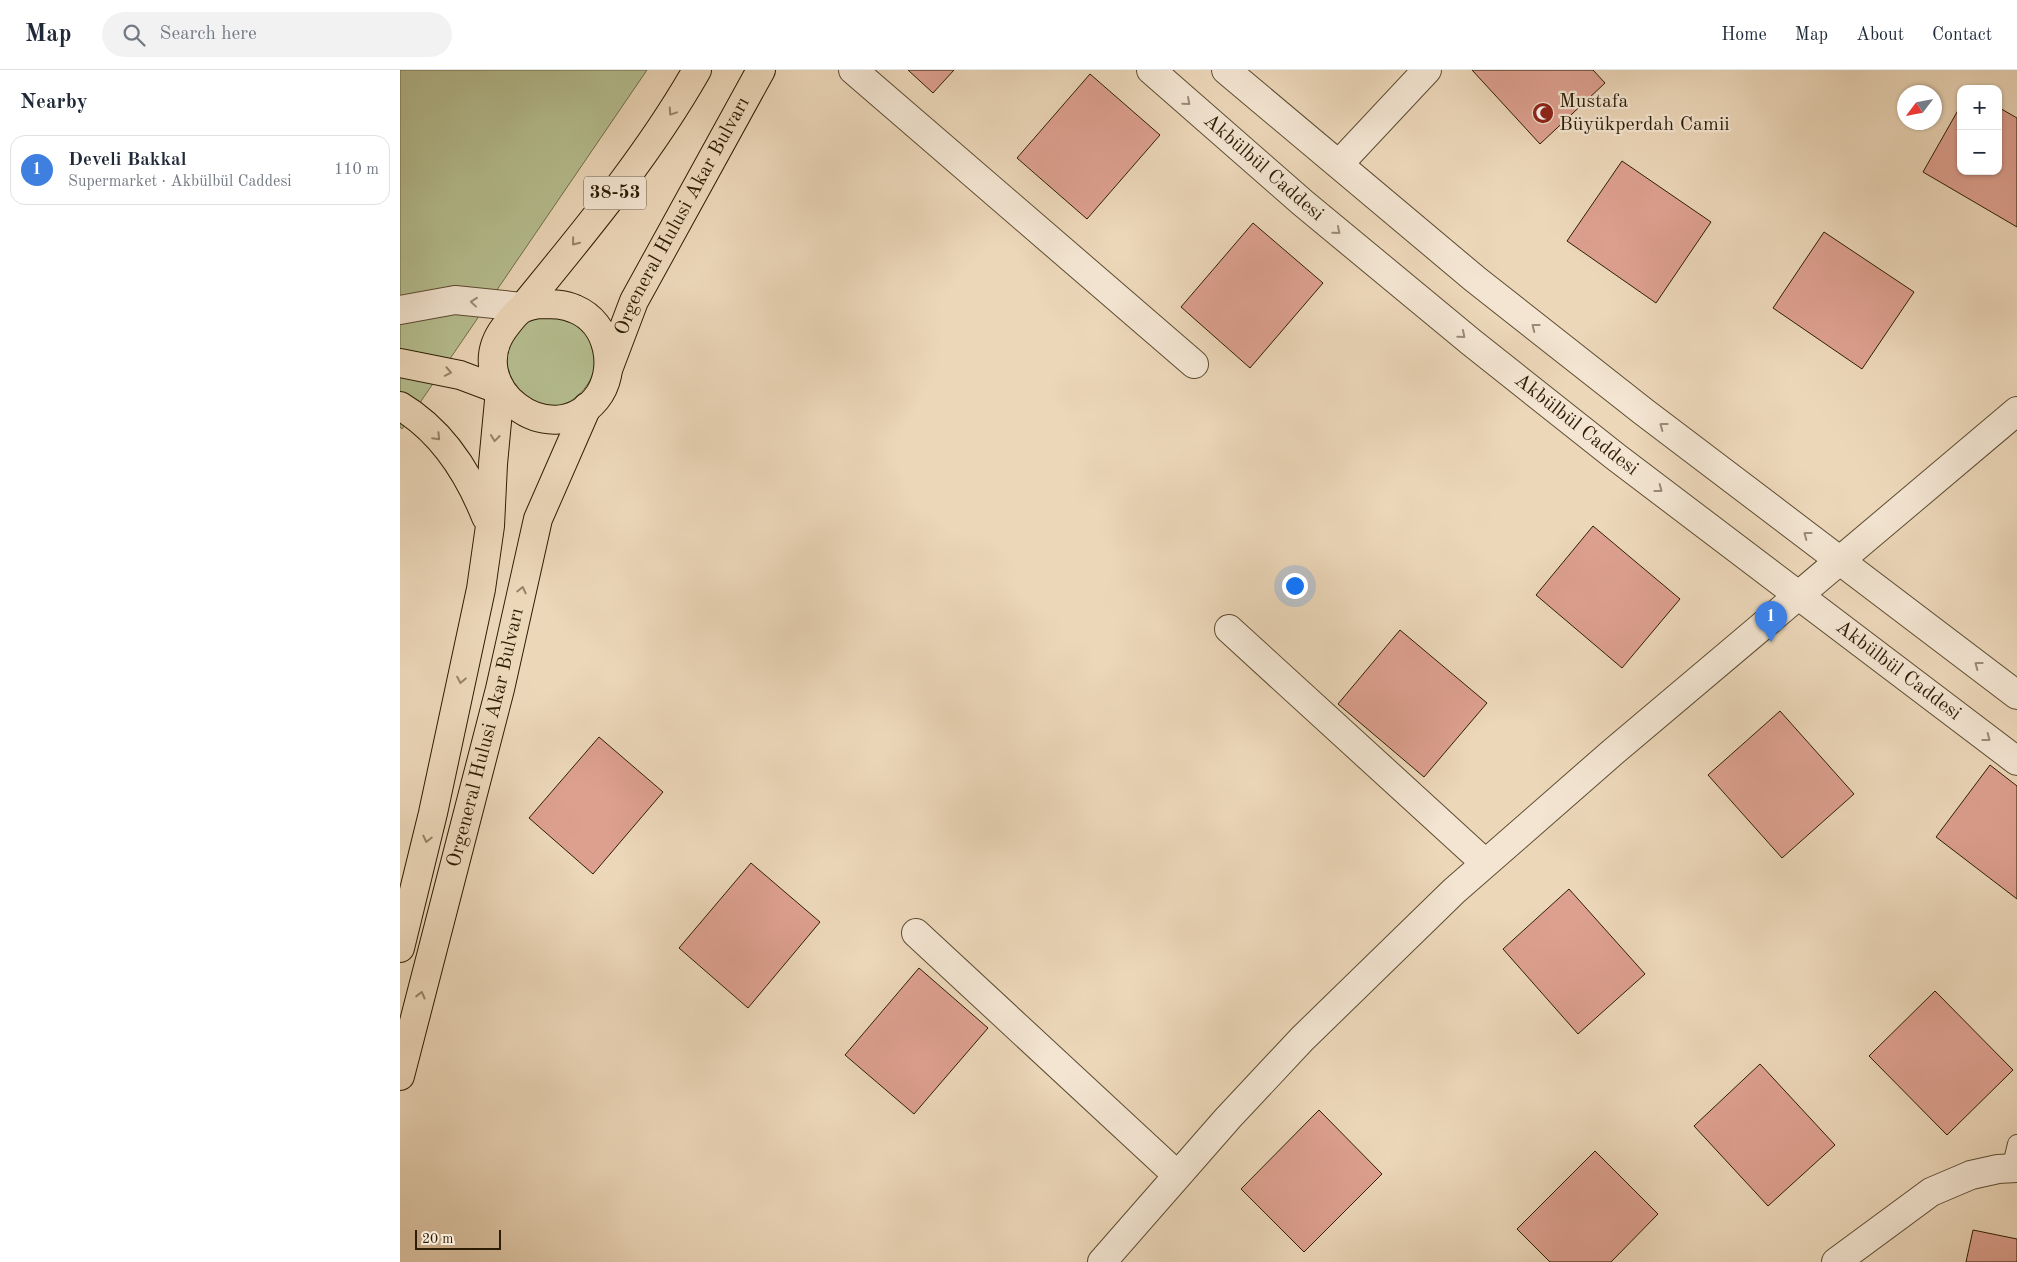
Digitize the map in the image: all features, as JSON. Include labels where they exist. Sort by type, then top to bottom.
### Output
[{"type":"main road","name":"38-53","points":[[523,307],[610,200],[675,109],[697,70]]},
{"type":"main road","name":"Orgeneral Hulusi Akar Bulvarı","points":[[609,367],[634,301],[761,70]]},
{"type":"main road","points":[[559,304],[576,309],[591,319],[602,333],[608,349],[609,367],[601,391],[587,407],[570,417],[550,420],[530,416],[513,405],[500,390],[494,370],[494,350],[500,334],[523,307],[559,304]]},
{"type":"main road","points":[[400,363],[460,375],[500,390]]},
{"type":"main road","name":"Orgeneral Hulusi Akar Bulvarı","points":[[400,948],[451,732],[481,588],[490,526],[493,464],[500,390]]},
{"type":"main road","points":[[400,406],[414,414],[461,465],[473,483],[490,526]]},
{"type":"main road","name":"Orgeneral Hulusi Akar Bulvarı","points":[[400,1076],[500,689],[538,519],[587,407]]},
{"type":"street","points":[[853,70],[1194,364]]},
{"type":"street","name":"Akbülbül Caddesi","points":[[1151,70],[1303,203],[1471,342],[1609,452],[1799,594],[2017,761]]},
{"type":"street","points":[[1226,70],[1476,280],[1652,418],[2017,695]]},
{"type":"street","points":[[1339,164],[1427,70]]},
{"type":"street","points":[[400,310],[455,300],[523,307]]},
{"type":"street","points":[[1102,1262],[1177,1175],[1302,1039],[1378,963],[1485,863],[1839,560],[2017,411]]},
{"type":"street","points":[[1229,629],[1485,863]]},
{"type":"street","points":[[916,934],[1177,1175]]},
{"type":"street","points":[[1836,1262],[1931,1192],[1971,1175],[2015,1160]]},
{"type":"green space","points":[[400,70],[647,70],[402,429],[400,427]]},
{"type":"green space","points":[[569,316],[591,338],[596,351],[591,377],[584,389],[574,399],[562,405],[549,407],[535,405],[510,387],[504,342],[523,318]]},
{"type":"building","points":[[908,70],[954,70],[933,93]]},
{"type":"building","name":"Mustafa Büyükperdah Camii","points":[[1472,70],[1593,70],[1605,83],[1540,144]]},
{"type":"building","points":[[1090,74],[1160,135],[1087,219],[1017,158]]},
{"type":"building","points":[[2002,109],[2017,118],[2017,227],[1923,172],[1957,112],[1957,175],[2002,175]]},
{"type":"building","points":[[1622,161],[1711,222],[1656,303],[1567,241]]},
{"type":"building","points":[[1253,223],[1323,283],[1250,368],[1181,307]]},
{"type":"building","points":[[1824,232],[1914,292],[1862,369],[1773,308]]},
{"type":"building","points":[[1593,526],[1680,599],[1622,668],[1536,595]]},
{"type":"building","points":[[1400,630],[1487,703],[1424,777],[1338,704]]},
{"type":"building","points":[[1780,711],[1854,794],[1782,858],[1708,775]]},
{"type":"building","points":[[599,737],[663,792],[593,874],[529,818]]},
{"type":"building","points":[[1990,765],[2017,786],[2017,899],[1936,837]]},
{"type":"building","points":[[751,863],[820,922],[748,1008],[679,948]]},
{"type":"building","points":[[1569,889],[1645,974],[1578,1034],[1503,949]]},
{"type":"building","points":[[919,968],[988,1028],[914,1114],[845,1055]]},
{"type":"building","points":[[1935,991],[2013,1070],[1947,1135],[1869,1056]]},
{"type":"building","points":[[1760,1064],[1835,1145],[1768,1206],[1694,1126]]},
{"type":"building","points":[[1319,1110],[1382,1174],[1304,1252],[1241,1189]]},
{"type":"building","points":[[1595,1151],[1658,1214],[1611,1262],[1550,1262],[1517,1229]]},
{"type":"building","points":[[1973,1230],[2017,1239],[2017,1262],[1966,1262]]},
{"type":"place","name":"Mustafa Büyükperdah Camii","points":[[1543,113]]},
{"type":"place","name":"Develi Bakkal","points":[[1771,642]]}]
